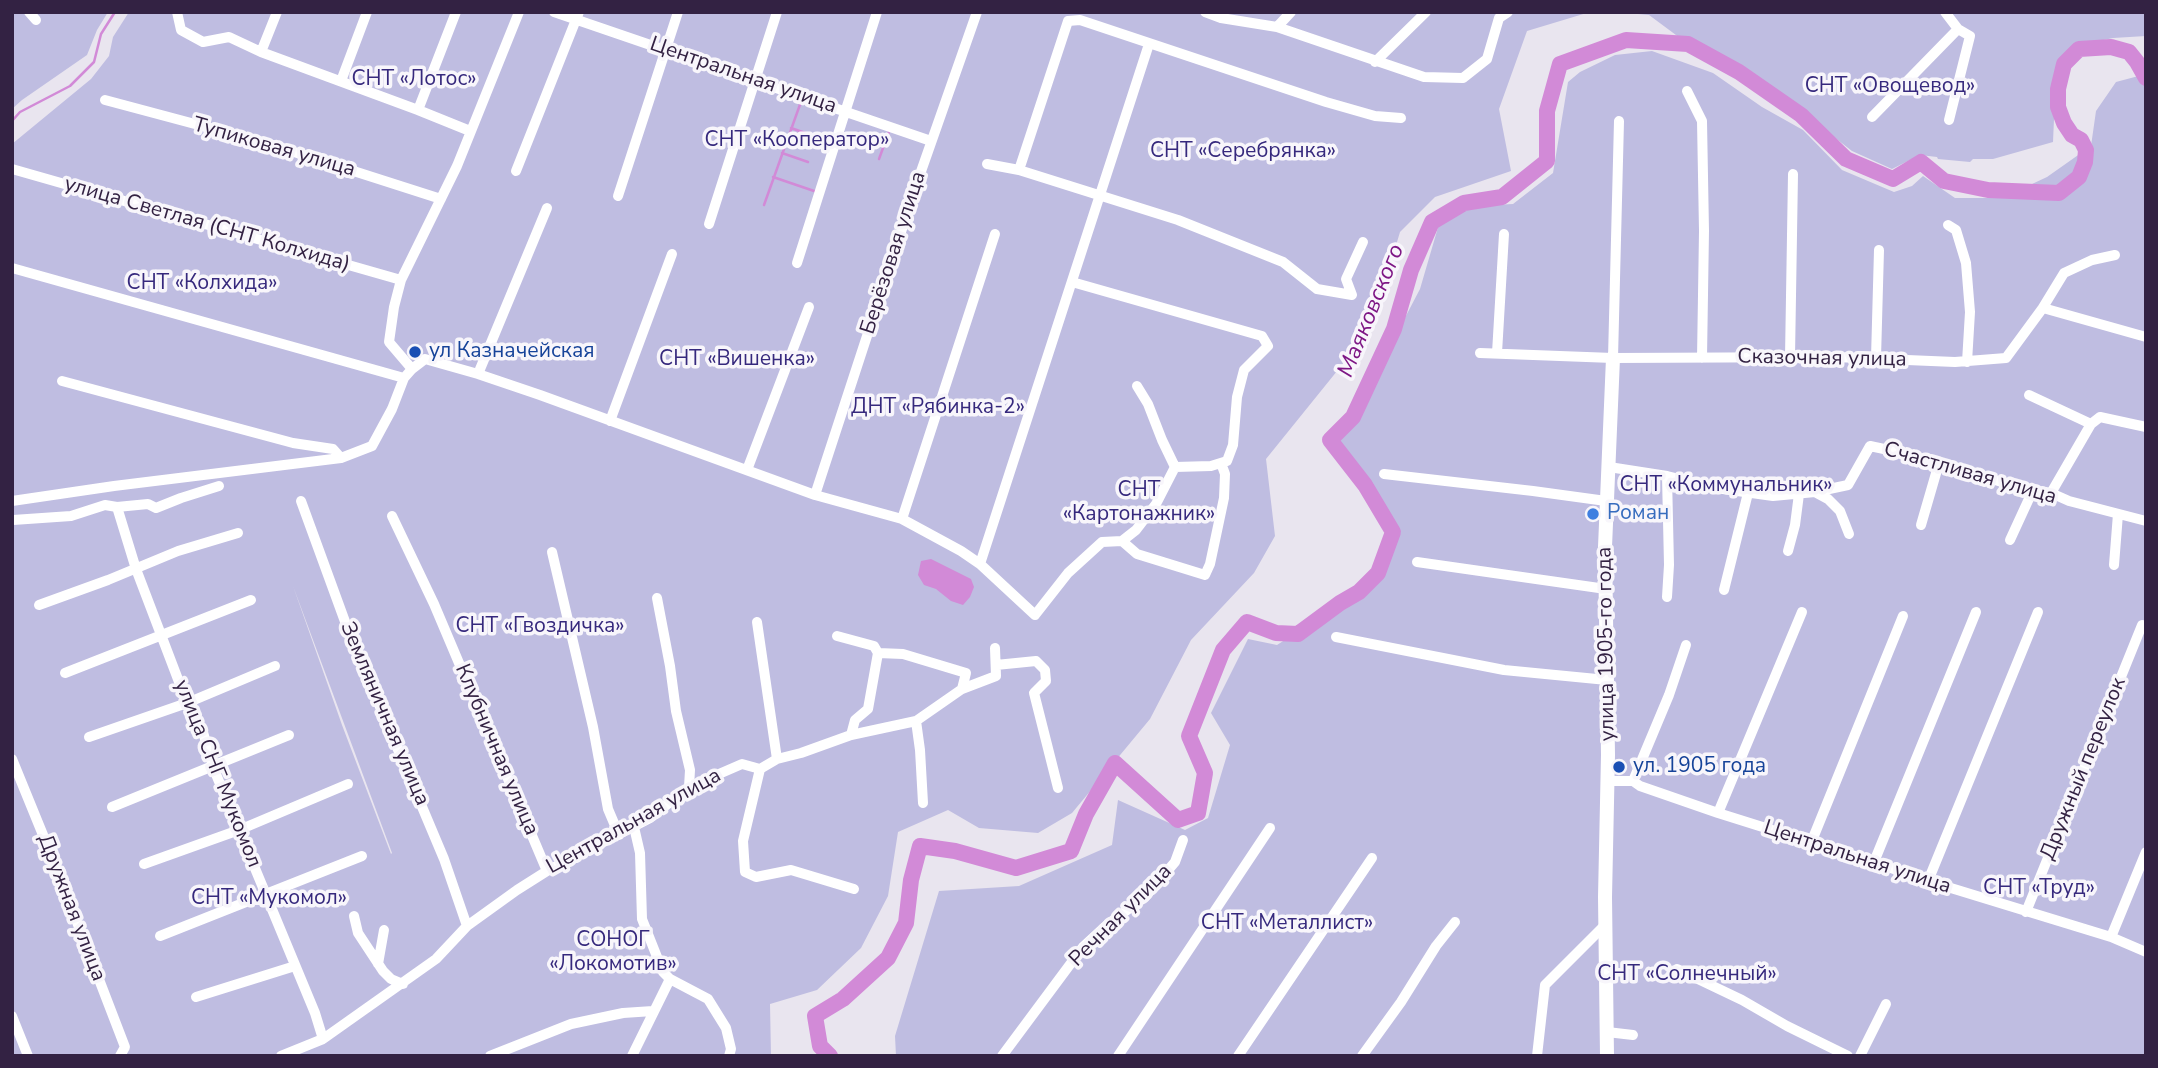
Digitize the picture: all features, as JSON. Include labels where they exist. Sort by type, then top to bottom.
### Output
[{"type":"street","points":[[177,12],[181,30],[203,42],[229,37],[261,52],[470,131]]},
{"type":"street","points":[[261,52],[277,12]]},
{"type":"street","points":[[341,81],[367,12]]},
{"type":"street","points":[[418,110],[456,12]]},
{"type":"street","points":[[411,369],[389,342],[401,280],[457,166],[519,12]]},
{"type":"street","name":"Центральная улица","points":[[554,12],[577,16],[931,141]]},
{"type":"street","points":[[618,196],[678,12]]},
{"type":"street","points":[[709,225],[777,12]]},
{"type":"street","points":[[797,263],[877,12]]},
{"type":"street","name":"Берёзовая улица","points":[[815,495],[931,141],[977,12]]},
{"type":"street","points":[[1205,12],[1221,18],[1277,27],[1424,78],[1463,78],[1488,59],[1499,18],[1508,12]]},
{"type":"street","points":[[1277,27],[1291,12]]},
{"type":"street","points":[[1375,62],[1426,12]]},
{"type":"street","points":[[1945,12],[1958,30],[1970,36],[1949,120]]},
{"type":"street","points":[[516,171],[577,16]]},
{"type":"street","points":[[1019,170],[1068,21],[1080,20],[1326,102],[1375,116],[1401,118]]},
{"type":"street","points":[[1872,117],[1958,30]]},
{"type":"street","points":[[980,564],[1072,282],[1084,237],[1149,44]]},
{"type":"street","points":[[1687,91],[1702,121],[1702,358]]},
{"type":"street","name":"Тупиковая улица","points":[[105,100],[266,143],[441,199]]},
{"type":"street","points":[[1613,358],[1619,121]]},
{"type":"street","points":[[988,164],[1019,170],[1178,220],[1283,262],[1317,289],[1352,295],[1346,279],[1363,242]]},
{"type":"street","name":"улица Светлая (СНТ Колхида)","points":[[12,169],[401,280]]},
{"type":"street","points":[[1790,357],[1793,174]]},
{"type":"street","points":[[478,374],[547,208]]},
{"type":"street","points":[[1948,225],[1956,230],[1966,263],[1970,312],[1967,362]]},
{"type":"street","points":[[902,519],[995,234]]},
{"type":"street","points":[[1497,353],[1504,234]]},
{"type":"street","points":[[1876,358],[1879,250]]},
{"type":"street","points":[[610,421],[672,254]]},
{"type":"street","name":"Сказочная улица","points":[[1480,353],[1613,358],[1790,357],[1967,362],[2006,358],[2043,308],[2064,273],[2092,260],[2115,255]]},
{"type":"street","points":[[12,268],[404,378]]},
{"type":"street","points":[[1072,282],[1262,336],[1268,346],[1244,370],[1237,397],[1233,445],[1227,461],[1211,466],[1175,467]]},
{"type":"street","points":[[747,470],[809,307]]},
{"type":"street","points":[[2043,308],[2146,337]]},
{"type":"street","name":"улица 1905-го года","points":[[1607,1056],[1606,501],[1613,358]]},
{"type":"street","points":[[12,501],[341,458],[372,446],[392,409],[404,378],[425,359],[478,374],[815,495],[902,519],[980,564],[1035,615],[1068,573],[1102,542],[1122,541],[1136,530],[1156,504],[1175,467]]},
{"type":"street","points":[[62,381],[293,443],[333,449],[341,458]]},
{"type":"street","points":[[1137,386],[1148,404],[1175,467]]},
{"type":"street","points":[[2029,394],[2091,424]]},
{"type":"street","points":[[2051,493],[2091,424],[2100,417],[2146,427]]},
{"type":"street","name":"Счастливая улица","points":[[1609,467],[1667,475],[1748,493],[1773,496],[1798,494],[1848,485],[1870,446],[2051,493],[2069,502],[2146,521]]},
{"type":"street","points":[[1122,541],[1138,554],[1205,575],[1210,564],[1224,498],[1225,474],[1221,463]]},
{"type":"street","points":[[1921,525],[1939,463]]},
{"type":"street","points":[[1384,474],[1606,501]]},
{"type":"street","points":[[1667,475],[1667,597]]},
{"type":"street","points":[[13,520],[71,516],[105,505],[117,507],[148,504],[156,508],[219,486]]},
{"type":"street","points":[[2010,540],[2033,490]]},
{"type":"street","points":[[1815,492],[1828,499],[1840,511],[1849,534]]},
{"type":"street","points":[[1724,590],[1748,493]]},
{"type":"street","points":[[1788,551],[1795,525],[1798,494]]},
{"type":"street","name":"Земляничная улица","points":[[302,501],[351,639],[444,859],[467,926]]},
{"type":"street","name":"улица СНГ Мукомол","points":[[117,507],[136,569],[187,703],[203,732],[213,767],[315,1013],[323,1039]]},
{"type":"street","points":[[2114,565],[2118,514]]},
{"type":"street","name":"Клубничная улица","points":[[392,516],[439,617],[547,871]]},
{"type":"street","points":[[39,605],[178,551],[238,533]]},
{"type":"street","points":[[552,552],[593,727],[608,809],[619,835]]},
{"type":"street","points":[[1417,562],[1606,589]]},
{"type":"street","points":[[657,598],[676,711],[690,770],[689,787]]},
{"type":"street","points":[[65,673],[251,600]]},
{"type":"street","points":[[1718,813],[1802,612]]},
{"type":"street","points":[[1874,862],[1976,612]]},
{"type":"street","points":[[1928,881],[2038,612]]},
{"type":"street","points":[[1811,843],[1903,616]]},
{"type":"street","points":[[757,622],[777,759]]},
{"type":"street","name":"Дружный переулок","points":[[2026,912],[2142,625]]},
{"type":"street","points":[[837,636],[874,646],[878,653],[868,709],[855,720],[851,736]]},
{"type":"street","points":[[1336,637],[1504,670],[1607,680]]},
{"type":"street","points":[[1633,781],[1669,695],[1686,645]]},
{"type":"street","points":[[995,648],[996,666],[1035,661],[1045,670],[1046,681],[1034,693],[1058,788]]},
{"type":"street","points":[[878,653],[903,654],[966,673],[962,689]]},
{"type":"street","points":[[89,737],[187,703],[275,666]]},
{"type":"street","name":"Центральная улица","points":[[281,1056],[323,1039],[436,959],[467,926],[517,890],[547,871],[650,818],[689,787],[742,764],[760,769],[777,759],[851,736],[916,721],[962,689],[996,676],[996,666]]},
{"type":"street","points":[[916,721],[923,803]]},
{"type":"street","points":[[112,807],[289,735]]},
{"type":"street","name":"Дружная улица","points":[[12,759],[125,1047],[120,1056]]},
{"type":"street","points":[[760,769],[743,841],[745,872],[756,877],[791,870],[854,888]]},
{"type":"street","name":"Центральная улица","points":[[1608,781],[1633,781],[1640,786],[1718,813],[2111,937],[2146,952]]},
{"type":"street","points":[[145,864],[239,830],[348,784]]},
{"type":"street","points":[[634,827],[640,853],[642,919],[663,972],[670,979],[708,999],[726,1028],[730,1052]]},
{"type":"street","points":[[1118,1056],[1270,828]]},
{"type":"street","name":"Речная улица","points":[[1002,1056],[1083,947],[1108,924],[1145,897],[1175,862],[1183,840]]},
{"type":"street","points":[[2111,937],[2146,852]]},
{"type":"street","points":[[160,936],[362,856]]},
{"type":"street","points":[[1238,1056],[1372,858]]},
{"type":"street","points":[[354,916],[358,933],[378,964],[391,979],[402,984]]},
{"type":"street","points":[[1362,1056],[1455,922]]},
{"type":"street","points":[[1537,1056],[1545,985],[1605,925]]},
{"type":"street","points":[[378,964],[384,930]]},
{"type":"street","points":[[196,997],[295,966]]},
{"type":"street","points":[[1677,969],[1849,1056]]},
{"type":"street","points":[[632,1056],[670,979]]},
{"type":"street","points":[[1860,1056],[1886,1004]]},
{"type":"street","points":[[490,1056],[571,1024],[623,1013],[653,1011]]},
{"type":"street","points":[[12,1016],[28,1056]]},
{"type":"street","points":[[1607,1032],[1633,1035]]},
{"type":"green space","points":[[12,12],[108,12],[87,55],[12,109]]},
{"type":"green space","points":[[129,12],[1590,12],[1527,31],[1499,109],[1511,171],[1435,197],[1400,232],[1371,329],[1266,459],[1275,536],[1254,573],[1191,640],[1150,719],[1072,813],[1038,833],[979,828],[948,810],[898,832],[888,896],[861,948],[817,990],[770,1004],[771,1056],[12,1056],[12,144],[91,79],[109,56],[113,37]],"holes":[[[293,586],[392,853],[342,725]]]},
{"type":"green space","name":"СНТ «Овощевод»","points":[[1616,12],[2146,12],[2146,36],[2113,38],[2075,46],[2056,73],[2053,142],[1993,159],[1973,159],[1970,162],[1920,155],[1892,169],[1852,151],[1757,77],[1722,62],[1680,38],[1649,15]]},
{"type":"green space","name":"СНТ «Коммунальник»","points":[[1652,51],[1713,73],[1762,107],[1803,130],[1842,170],[1894,192],[1912,186],[1923,176],[1955,198],[2002,198],[2047,177],[2091,146],[2096,111],[2116,82],[2146,74],[2146,1056],[896,1056],[895,1036],[939,891],[1019,886],[1112,845],[1118,800],[1185,830],[1208,818],[1230,745],[1211,713],[1248,639],[1277,645],[1359,592],[1378,573],[1392,532],[1330,440],[1354,415],[1420,289],[1439,224],[1475,206],[1513,204],[1553,173],[1568,82],[1580,72],[1615,55]]},
{"type":"shaded area","points":[[931,559],[971,579],[974,587],[963,605],[924,585],[918,575],[921,561]]},
{"type":"waterway","points":[[12,121],[20,112],[70,86],[94,62],[101,34],[115,12]]},
{"type":"waterway","name":"Маяковского","points":[[830,1056],[820,1046],[815,1016],[843,999],[888,958],[906,923],[911,880],[920,846],[955,851],[1016,868],[1071,851],[1086,814],[1115,763],[1178,820],[1198,813],[1205,773],[1189,736],[1223,650],[1247,622],[1276,633],[1298,634],[1359,592],[1378,573],[1393,532],[1365,485],[1330,440],[1353,417],[1394,329],[1411,270],[1432,222],[1464,203],[1502,197],[1547,161],[1547,111],[1560,64],[1626,40],[1688,44],[1739,72],[1801,115],[1846,159],[1893,179],[1921,162],[1944,181],[1988,190],[2059,193],[2079,177],[2086,150],[2081,140],[2072,135],[2064,123],[2058,107],[2058,89],[2064,64],[2079,49],[2111,47],[2129,52],[2146,78]]},
{"type":"waterway","points":[[764,205],[802,99]]},
{"type":"waterway","points":[[791,128],[831,142]]},
{"type":"waterway","points":[[879,159],[890,129]]},
{"type":"waterway","points":[[782,153],[808,162]]},
{"type":"waterway","points":[[773,177],[817,192]]},
{"type":"place","name":"ул Казначейская","points":[[415,352]]},
{"type":"place","name":"Роман","points":[[1593,514]]},
{"type":"place","name":"ул. 1905 года","points":[[1619,767]]},
{"type":"park label","name":"СНТ «Лотос»","points":[[414,80]]},
{"type":"park label","name":"СНТ «Кооператор»","points":[[797,141]]},
{"type":"park label","name":"СНТ «Серебрянка»","points":[[1243,152]]},
{"type":"park label","name":"СНТ «Колхида»","points":[[202,284]]},
{"type":"park label","name":"СНТ «Вишенка»","points":[[737,360]]},
{"type":"park label","name":"ДНТ «Рябинка-2»","points":[[938,408]]},
{"type":"park label","name":"СНТ «Картонажник»","points":[[1139,503]]},
{"type":"park label","name":"СНТ «Гвоздичка»","points":[[540,627]]},
{"type":"park label","name":"СНТ «Труд»","points":[[2039,889]]},
{"type":"park label","name":"СНТ «Мукомол»","points":[[269,899]]},
{"type":"park label","name":"СНТ «Металлист»","points":[[1287,924]]},
{"type":"park label","name":"СОНОГ «Локомотив»","points":[[613,953]]},
{"type":"park label","name":"СНТ «Солнечный»","points":[[1687,975]]}]
